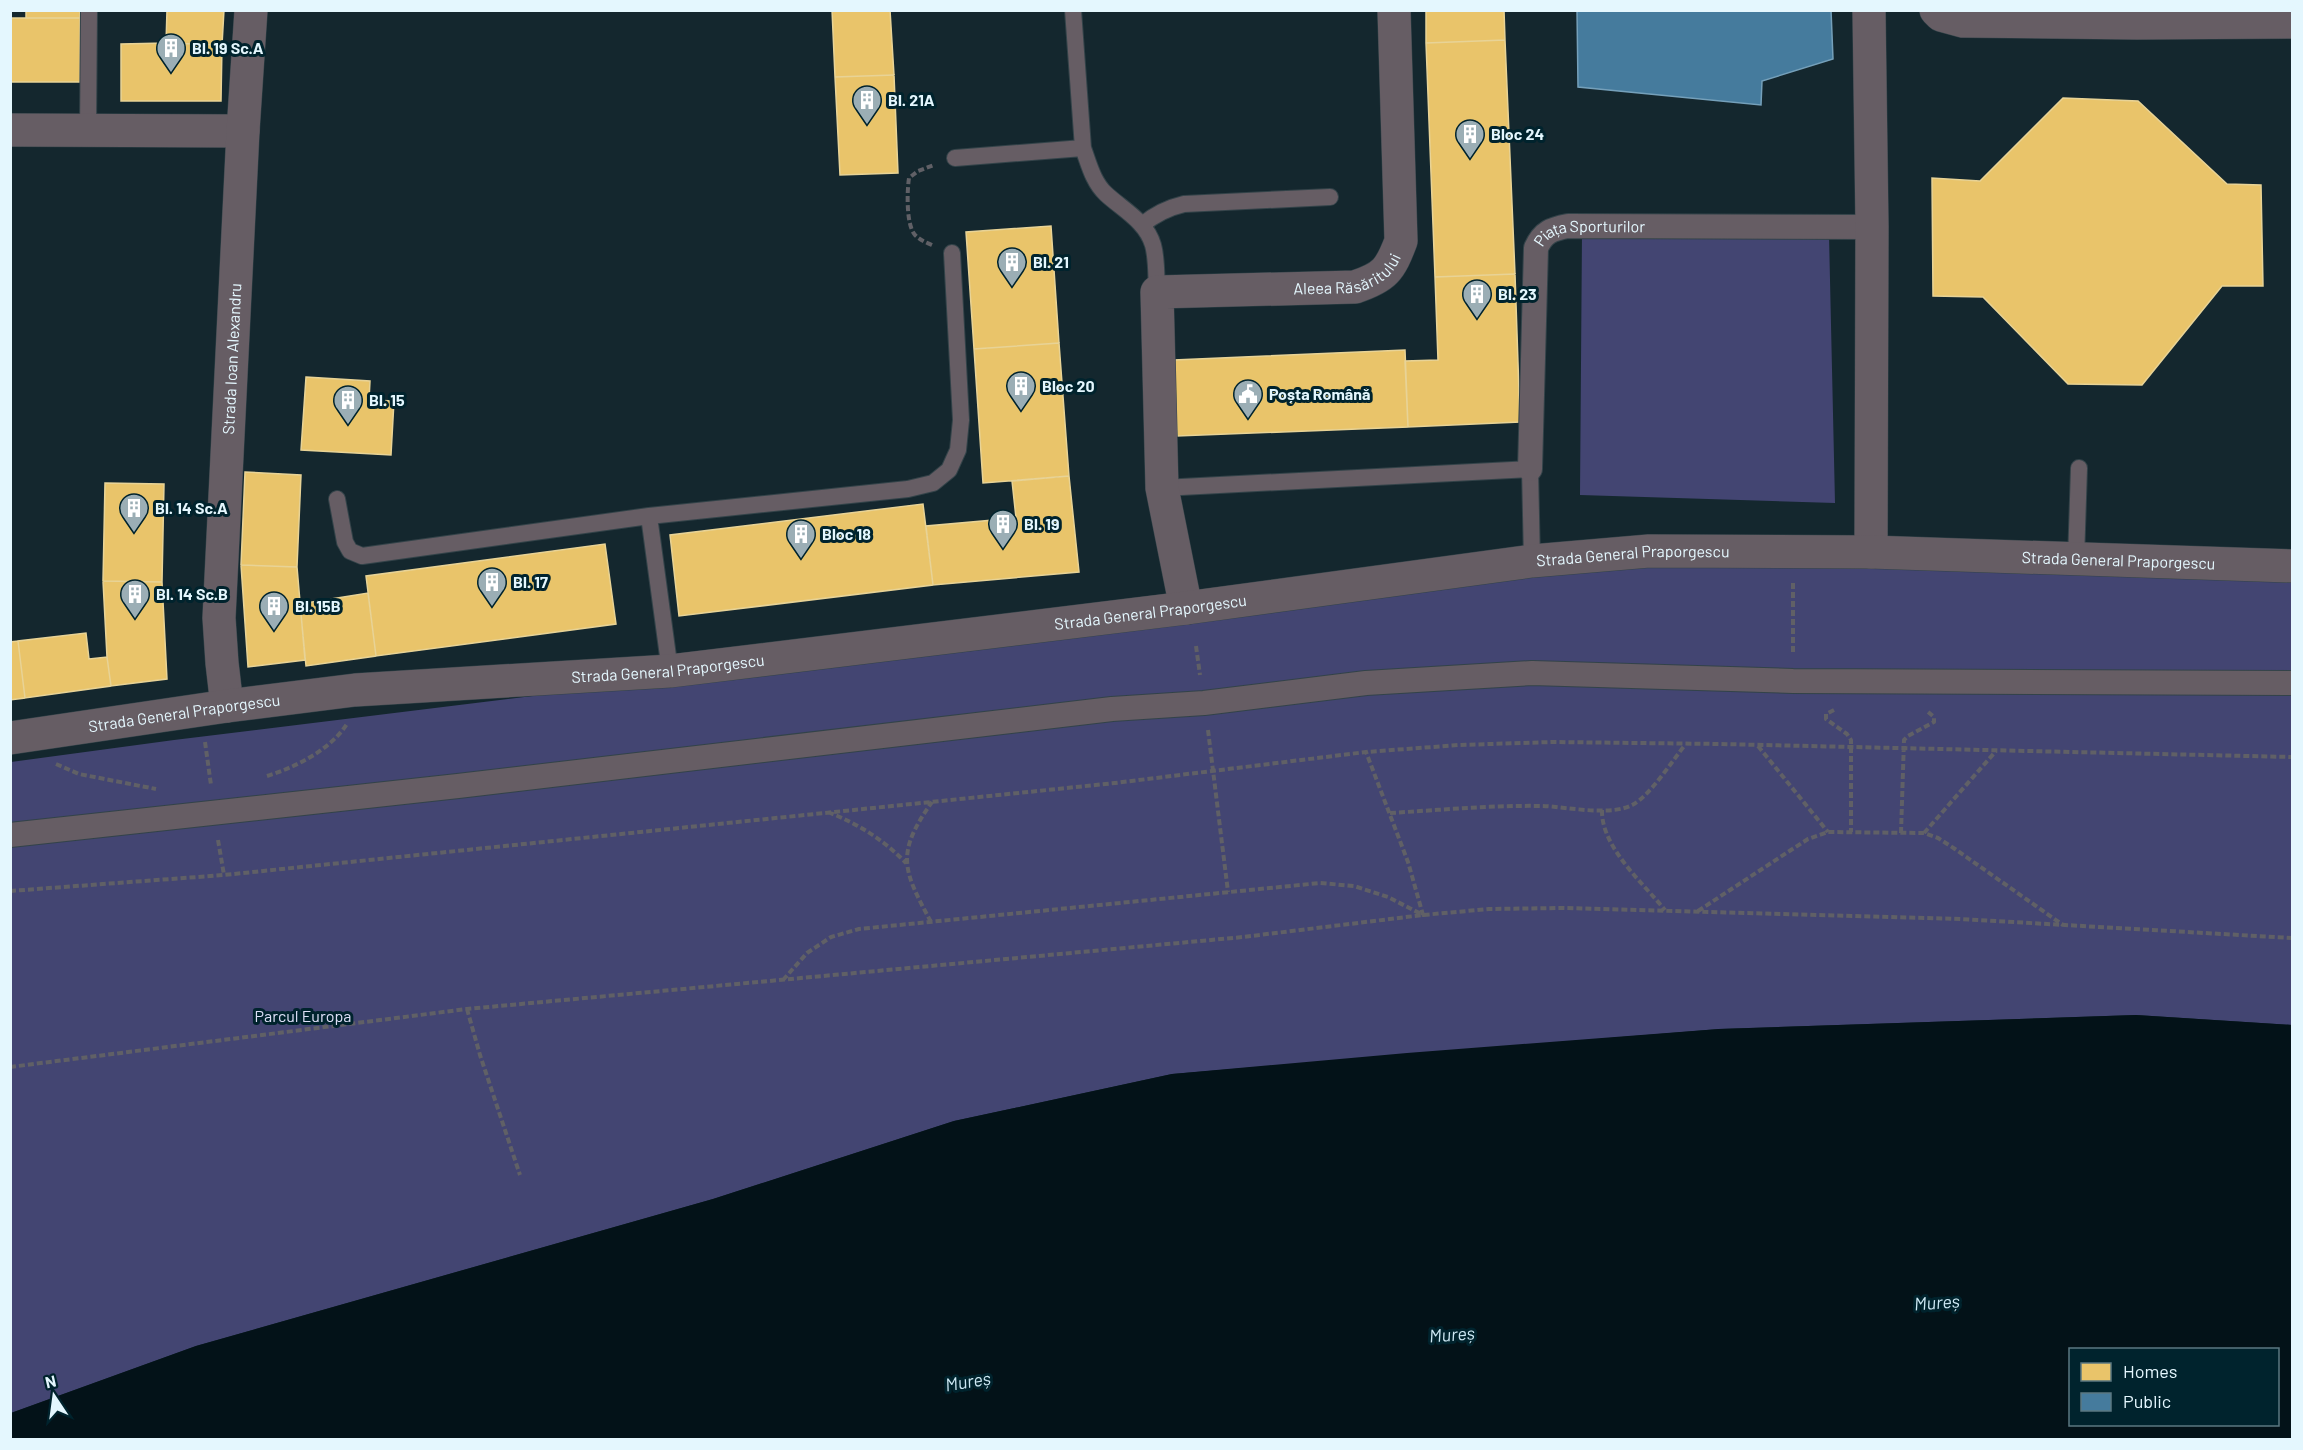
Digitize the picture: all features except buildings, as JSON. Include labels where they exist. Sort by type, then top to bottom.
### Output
[{"type":"street","name":"Strada Ioan Alexandru","points":[[214,708],[222,663],[219,618],[251,10]]},
{"type":"street","name":"Aleea Răsăritului","points":[[1157,292],[1355,286],[1377,279],[1393,263],[1401,241],[1394,10]]},
{"type":"street","points":[[1869,10],[1872,227],[1871,552]]},
{"type":"street","points":[[1936,10],[1941,15],[1963,21],[2137,17],[2292,22]]},
{"type":"street","points":[[10,130],[243,131]]},
{"type":"street","name":"Piața Sporturilor","points":[[1530,468],[1536,248],[1540,236],[1551,229],[1568,226],[1872,227]]},
{"type":"street","points":[[1157,292],[1162,488],[1186,608]]},
{"type":"street","name":"Strada General Praporgescu","points":[[22,736],[355,690],[670,671],[1186,608],[1532,561],[1649,551],[1871,552],[2292,566]]},
{"type":"street","points":[[10,835],[1112,709],[1204,703],[1366,683],[1532,673],[1794,681],[2292,683]]},
{"type":"lane","points":[[88,10],[88,131]]},
{"type":"lane","points":[[1073,10],[1083,148],[1093,176],[1104,192],[1142,225],[1153,244],[1157,292]]},
{"type":"lane","points":[[955,158],[1083,148]]},
{"type":"lane","points":[[1142,225],[1161,212],[1184,204],[1330,197]]},
{"type":"lane","points":[[337,499],[345,542],[350,551],[362,556],[649,516],[908,489],[933,483],[949,470],[958,450],[961,420],[952,252]]},
{"type":"lane","points":[[1162,488],[1530,468],[1532,561]]},
{"type":"lane","points":[[2076,560],[2079,468]]},
{"type":"lane","points":[[649,516],[670,671]]},
{"type":"path","points":[[952,252],[920,240],[913,233],[910,225],[908,189],[909,178],[918,171],[955,158]]},
{"type":"path","points":[[1793,552],[1794,681]]},
{"type":"path","points":[[258,778],[269,776],[304,761],[327,746],[342,732],[349,721],[355,690]]},
{"type":"path","points":[[1204,703],[1228,892]]},
{"type":"path","points":[[211,788],[214,708]]},
{"type":"path","points":[[1836,710],[1826,714],[1826,719],[1849,736],[1852,747],[1851,832]]},
{"type":"path","points":[[1901,833],[1904,740],[1934,722],[1932,714],[1924,710]]},
{"type":"path","points":[[22,736],[36,745],[49,762],[79,774],[166,791]]},
{"type":"path","points":[[10,891],[224,875],[933,802],[1366,752],[1459,745],[1553,742],[2292,757]]},
{"type":"path","points":[[1390,813],[1532,806],[1620,809],[1634,804],[1647,792],[1685,745]]},
{"type":"path","points":[[1758,746],[1828,832]]},
{"type":"path","points":[[1924,833],[1996,751]]},
{"type":"path","points":[[1366,752],[1408,862],[1423,915]]},
{"type":"path","points":[[906,863],[913,833],[933,802]]},
{"type":"path","points":[[1602,810],[1602,821],[1615,850],[1665,910]]},
{"type":"path","points":[[827,812],[855,823],[872,834],[906,863],[916,893],[931,922]]},
{"type":"path","points":[[214,813],[224,875]]},
{"type":"path","points":[[1698,911],[1791,850],[1828,832],[1924,833],[1938,838],[1955,849],[2064,926]]},
{"type":"path","points":[[782,980],[807,953],[831,937],[859,929],[1320,883],[1354,886],[1388,897],[1423,915]]},
{"type":"path","points":[[10,1066],[467,1009],[1243,937],[1489,909],[1665,910],[1960,919],[2292,938]]},
{"type":"path","points":[[467,1009],[520,1175]]},
{"type":"green space","points":[[1582,232],[1829,235],[1835,503],[1580,495]]},
{"type":"green space","name":"Parcul Europa","points":[[1679,562],[2292,581],[2292,1025],[2136,1015],[1719,1029],[1172,1074],[954,1121],[713,1199],[196,1346],[11,1413],[11,762],[1569,569]]},
{"type":"water","name":"Mureș","points":[[2136,1015],[2292,1025],[2292,1439],[11,1439],[11,1413],[196,1346],[713,1199],[954,1121],[1172,1074],[1719,1029]]},
{"type":"place","name":"Bl. 19 Sc.A","points":[[171,74]]},
{"type":"place","name":"Bl. 21A","points":[[867,126]]},
{"type":"place","name":"Bloc 24","points":[[1470,160]]},
{"type":"place","name":"Bl. 21","points":[[1012,288]]},
{"type":"place","name":"Bl. 23","points":[[1477,320]]},
{"type":"place","name":"Bloc 20","points":[[1021,412]]},
{"type":"place","name":"Poșta Română","points":[[1248,420]]},
{"type":"place","name":"Bl. 15","points":[[348,426]]},
{"type":"place","name":"Bl. 14 Sc.A","points":[[134,534]]},
{"type":"place","name":"Bl. 19","points":[[1003,550]]},
{"type":"place","name":"Bloc 18","points":[[801,560]]},
{"type":"place","name":"Bl. 17","points":[[492,608]]},
{"type":"place","name":"Bl. 14 Sc.B","points":[[135,620]]},
{"type":"place","name":"Bl. 15B","points":[[274,632]]}]
